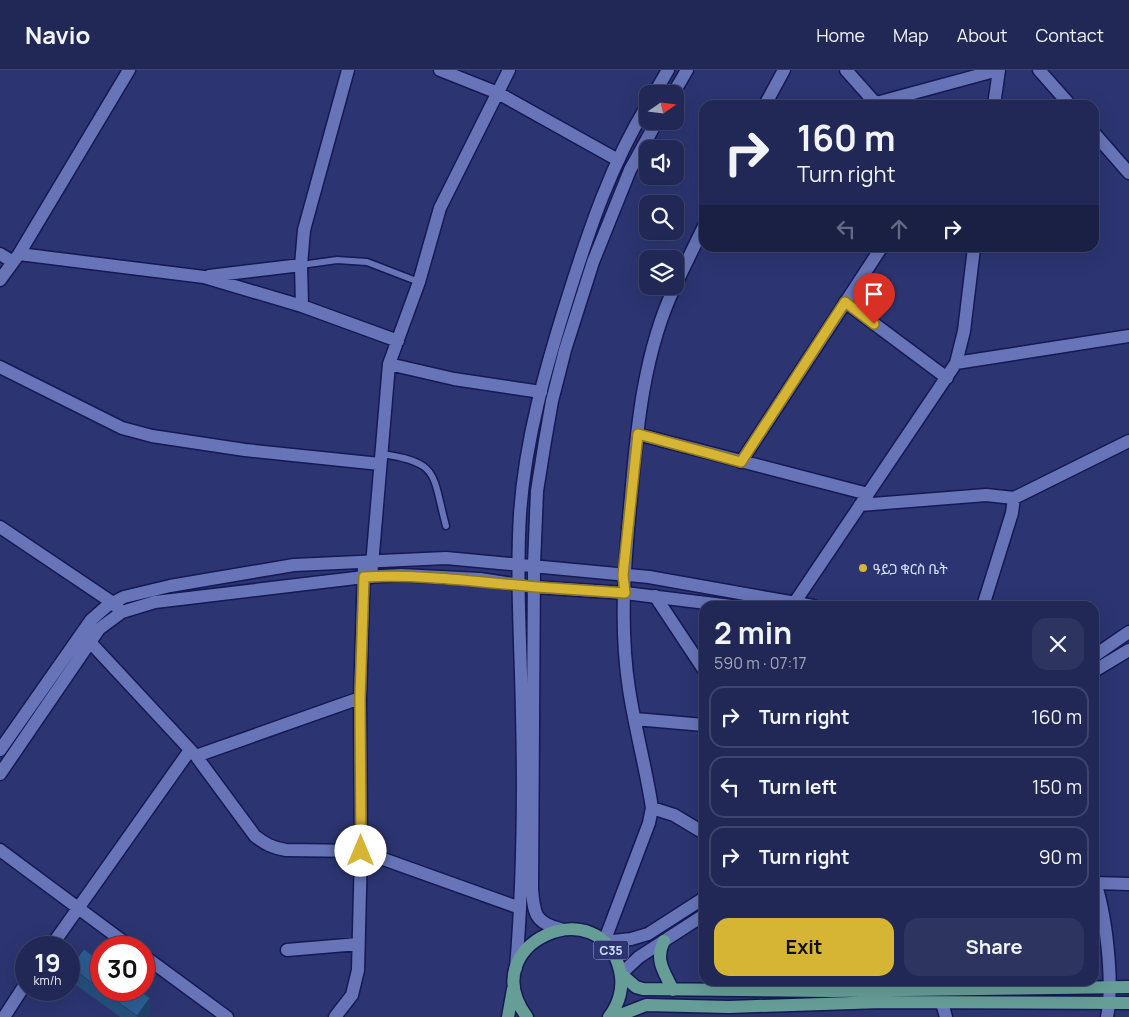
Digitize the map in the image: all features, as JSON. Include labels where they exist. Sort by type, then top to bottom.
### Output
[{"type":"main road","name":"C35","points":[[508,1017],[516,971],[525,950],[534,940],[546,933],[561,929],[584,931],[604,942],[617,960],[621,974],[619,998],[609,1017]]},
{"type":"main road","points":[[664,941],[659,950],[661,967],[673,990]]},
{"type":"main road","points":[[516,971],[516,995],[527,1017]]},
{"type":"main road","name":"C35","points":[[621,974],[636,988],[673,990],[832,986],[883,991],[942,1003],[1129,1003]]},
{"type":"main road","name":"C35","points":[[615,1017],[646,1005],[729,1012],[883,991],[1129,987]]},
{"type":"street","points":[[302,306],[301,265],[307,219],[348,70]]},
{"type":"street","points":[[440,70],[498,93],[618,160]]},
{"type":"street","points":[[335,1017],[352,995],[356,983],[361,851],[360,698],[368,577],[367,560],[380,459],[389,364],[419,282],[440,208],[509,70]]},
{"type":"street","points":[[659,85],[668,70]]},
{"type":"street","points":[[678,85],[687,70]]},
{"type":"street","points":[[768,100],[784,70]]},
{"type":"street","points":[[846,70],[870,100]]},
{"type":"street","points":[[892,100],[998,70],[995,100]]},
{"type":"street","points":[[1039,70],[1066,100]]},
{"type":"street","points":[[0,280],[16,258],[125,72]]},
{"type":"street","points":[[561,929],[547,926],[540,921],[534,911],[520,584],[521,504],[527,455],[540,392],[569,293],[591,224],[618,160],[639,118]]},
{"type":"street","points":[[516,971],[528,752],[537,491],[552,401],[582,296],[609,217],[630,170],[652,130]]},
{"type":"street","points":[[1099,139],[1129,173]]},
{"type":"street","points":[[684,267],[699,236]]},
{"type":"street","points":[[741,462],[879,252]]},
{"type":"street","points":[[796,601],[956,364],[964,331],[974,252]]},
{"type":"street","points":[[0,254],[16,258],[204,277],[302,306],[398,341]]},
{"type":"street","points":[[204,277],[301,265]]},
{"type":"street","points":[[569,293],[582,296]]},
{"type":"street","points":[[604,942],[649,823],[652,808],[629,688],[625,641],[623,575],[638,434],[649,362],[672,295]]},
{"type":"street","points":[[845,302],[947,378]]},
{"type":"street","points":[[956,364],[1129,336]]},
{"type":"street","points":[[389,364],[454,379],[540,392]]},
{"type":"street","points":[[0,367],[122,428],[152,436],[254,451],[380,459]]},
{"type":"street","points":[[638,434],[868,494]]},
{"type":"street","points":[[860,505],[986,495],[1014,498],[1129,440]]},
{"type":"street","points":[[985,601],[1012,513],[1014,498]]},
{"type":"street","points":[[0,527],[118,607],[368,577],[401,575],[625,593],[699,602]]},
{"type":"street","points":[[0,750],[85,639],[99,630],[118,607],[141,592],[180,584],[294,565],[367,560],[446,558],[623,575],[719,588],[780,601]]},
{"type":"street","points":[[655,596],[699,662]]},
{"type":"street","points":[[1099,653],[1129,632]]},
{"type":"street","points":[[85,639],[193,753],[255,836],[263,843],[286,850],[361,851],[520,908]]},
{"type":"street","points":[[0,774],[85,639]]},
{"type":"street","points":[[1099,668],[1129,650]]},
{"type":"street","points":[[58,936],[193,753],[360,698]]},
{"type":"street","points":[[635,719],[699,725]]},
{"type":"street","points":[[652,808],[674,815],[699,830]]},
{"type":"street","points":[[0,850],[116,936]]},
{"type":"street","points":[[1099,881],[1129,884]]},
{"type":"street","points":[[604,942],[648,934],[699,901]]},
{"type":"street","points":[[1099,903],[1106,934],[1110,1003],[1107,1017]]},
{"type":"street","points":[[621,974],[639,957],[699,918]]},
{"type":"street","points":[[287,950],[358,944]]},
{"type":"street","points":[[155,964],[227,1017]]},
{"type":"street","points":[[4,1017],[15,1000]]},
{"type":"street","points":[[942,1003],[946,1017]]},
{"type":"lane","points":[[301,265],[337,260],[367,262],[419,282]]},
{"type":"lane","points":[[380,459],[414,460],[429,470],[446,526]]},
{"type":"building","points":[[84,949],[90,954],[90,982],[80,974],[80,955]]},
{"type":"building","points":[[116,1001],[148,1001],[137,1016]]},
{"type":"place","name":"ዓይጋ ቁርስ ቤት","points":[[863,568]]},
{"type":"route","points":[[361,851],[360,698],[364,577],[401,575],[625,593],[623,575],[638,434],[741,462],[845,302],[874,324]]}]
